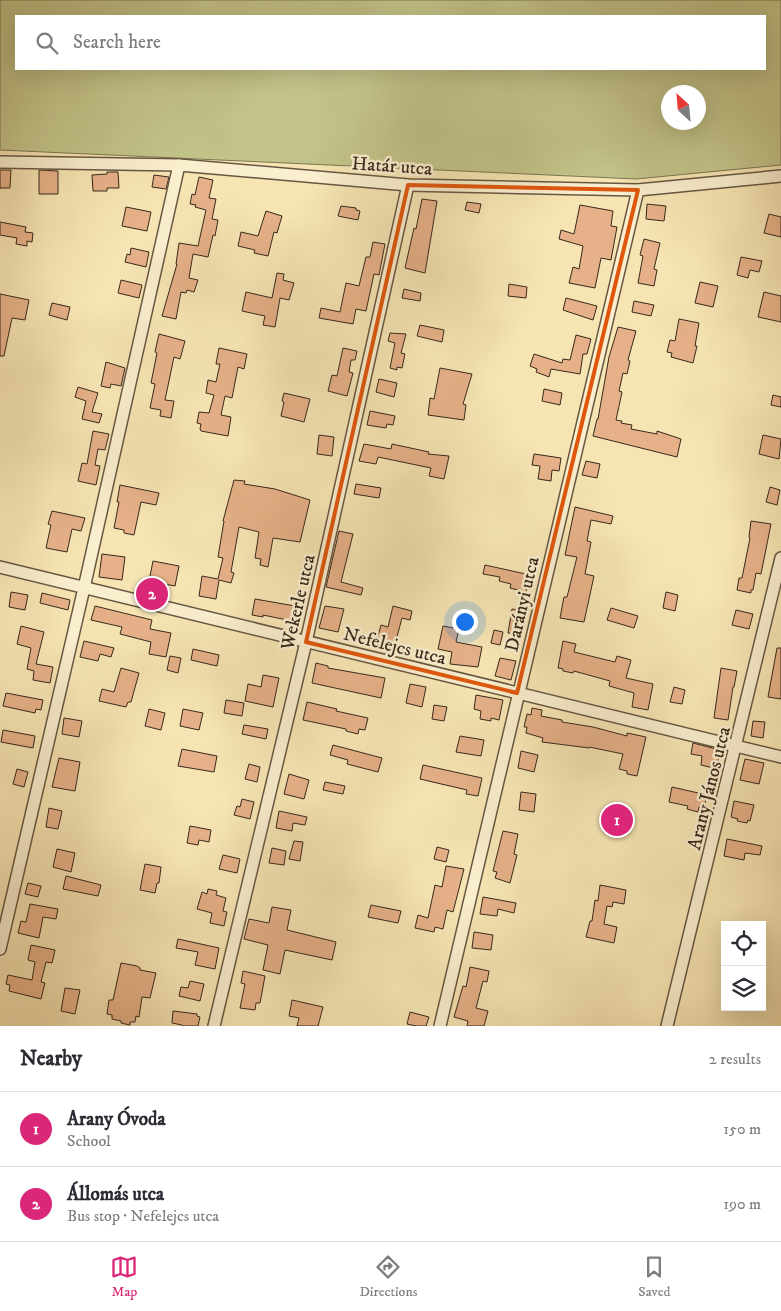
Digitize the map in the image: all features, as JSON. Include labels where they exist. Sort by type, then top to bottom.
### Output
[{"type":"street","name":"Határ utca","points":[[0,162],[180,165],[408,185],[638,190],[781,176]]},
{"type":"street","points":[[0,949],[180,165]]},
{"type":"street","name":"Wekerle utca","points":[[214,1026],[306,642],[408,185]]},
{"type":"street","name":"Darányi utca","points":[[440,1026],[517,693],[638,190]]},
{"type":"street","name":"Arany János utca","points":[[668,1026],[781,558]]},
{"type":"street","name":"Nefelejcs utca","points":[[0,567],[781,757]]},
{"type":"highlighted area","points":[[408,185],[638,190],[517,693],[306,642]]},
{"type":"green space","points":[[0,0],[781,0],[781,165],[636,179],[0,150]]},
{"type":"building","points":[[0,170],[11,170],[10,188],[0,188]]},
{"type":"building","points":[[39,170],[58,171],[58,194],[39,194]]},
{"type":"building","points":[[107,172],[118,172],[119,188],[107,188],[107,191],[93,191],[92,175],[107,174]]},
{"type":"building","points":[[154,175],[169,177],[166,189],[152,187]]},
{"type":"building","points":[[199,177],[213,180],[209,198],[216,199],[212,219],[218,220],[208,257],[193,254],[189,278],[198,280],[194,292],[187,290],[186,293],[181,292],[176,319],[162,316],[177,264],[179,243],[198,246],[206,210],[190,204],[192,194],[195,195]]},
{"type":"building","points":[[422,199],[437,201],[425,273],[405,268]]},
{"type":"building","points":[[467,202],[481,204],[479,213],[465,210]]},
{"type":"building","points":[[647,204],[666,206],[664,221],[646,219]]},
{"type":"building","points":[[580,205],[613,211],[611,226],[617,227],[611,260],[601,258],[595,288],[569,283],[573,267],[579,269],[583,246],[559,239],[561,230],[574,234]]},
{"type":"building","points":[[341,206],[356,208],[356,210],[360,211],[358,220],[338,216]]},
{"type":"building","points":[[126,207],[151,212],[147,231],[122,226]]},
{"type":"building","points":[[266,211],[282,216],[277,233],[274,232],[268,256],[254,253],[255,250],[238,246],[241,232],[258,236]]},
{"type":"building","points":[[769,214],[781,217],[781,237],[764,233]]},
{"type":"building","points":[[0,222],[26,227],[25,232],[33,233],[32,242],[27,241],[27,246],[16,244],[17,238],[0,235]]},
{"type":"building","points":[[644,239],[660,243],[654,269],[657,270],[654,286],[638,283],[643,256],[640,255]]},
{"type":"building","points":[[373,242],[385,244],[379,275],[374,274],[366,311],[356,309],[353,324],[319,318],[321,308],[340,312],[346,283],[359,286],[366,257],[370,257]]},
{"type":"building","points":[[131,248],[149,252],[146,267],[125,262],[127,254],[130,255]]},
{"type":"building","points":[[741,257],[762,261],[759,272],[750,270],[748,278],[737,275]]},
{"type":"building","points":[[277,273],[284,274],[283,280],[294,283],[289,300],[280,298],[275,327],[263,325],[265,316],[242,311],[246,292],[272,298]]},
{"type":"building","points":[[121,280],[142,285],[139,298],[118,293]]},
{"type":"building","points":[[700,282],[718,286],[713,307],[695,303]]},
{"type":"building","points":[[509,284],[527,287],[526,298],[508,296]]},
{"type":"building","points":[[404,289],[421,293],[420,301],[402,298]]},
{"type":"building","points":[[764,292],[781,296],[781,322],[758,317]]},
{"type":"building","points":[[0,294],[29,300],[25,320],[12,318],[4,356],[0,356]]},
{"type":"building","points":[[566,298],[597,306],[593,320],[563,310]]},
{"type":"building","points":[[634,301],[654,305],[651,316],[632,312]]},
{"type":"building","points":[[52,303],[70,307],[67,320],[49,315]]},
{"type":"building","points":[[679,319],[699,323],[693,363],[671,357],[672,353],[667,352],[670,340],[675,341]]},
{"type":"building","points":[[420,325],[444,330],[442,342],[417,336]]},
{"type":"building","points":[[618,327],[636,331],[628,360],[630,361],[627,374],[623,373],[619,391],[622,392],[616,420],[632,425],[631,429],[657,434],[657,431],[681,439],[677,457],[593,436],[598,419],[609,357]]},
{"type":"building","points":[[390,333],[406,334],[401,353],[405,354],[402,368],[397,367],[397,370],[390,368],[395,343],[388,341]]},
{"type":"building","points":[[159,334],[185,341],[180,359],[174,357],[165,400],[174,401],[171,418],[160,416],[161,410],[150,408],[155,384],[151,383]]},
{"type":"building","points":[[576,335],[591,339],[587,354],[583,354],[580,374],[551,369],[549,377],[536,372],[537,369],[530,366],[534,354],[562,363],[563,359],[570,360]]},
{"type":"building","points":[[219,348],[247,354],[244,369],[238,367],[232,398],[225,396],[221,415],[231,417],[228,436],[201,431],[201,424],[197,423],[199,412],[209,413],[214,395],[206,393],[208,380],[216,382],[220,364],[216,364]]},
{"type":"building","points":[[343,348],[357,351],[355,360],[351,360],[349,372],[353,373],[347,396],[328,391],[332,375],[337,376]]},
{"type":"building","points":[[106,362],[125,368],[121,386],[111,384],[110,388],[101,386]]},
{"type":"building","points":[[440,368],[472,374],[463,404],[466,405],[464,420],[428,415],[430,398],[434,399]]},
{"type":"building","points":[[379,379],[397,383],[394,397],[376,392]]},
{"type":"building","points":[[78,387],[98,393],[92,412],[102,414],[99,423],[82,419],[86,401],[75,397]]},
{"type":"building","points":[[544,389],[562,393],[560,405],[542,401]]},
{"type":"building","points":[[284,393],[310,399],[304,422],[281,416]]},
{"type":"building","points":[[773,395],[781,397],[781,407],[771,405]]},
{"type":"building","points":[[370,411],[395,416],[393,425],[387,424],[386,428],[367,425]]},
{"type":"building","points":[[93,431],[109,434],[105,450],[98,449],[95,465],[100,466],[96,485],[78,481],[82,463],[87,464]]},
{"type":"building","points":[[319,435],[334,437],[332,456],[317,454]]},
{"type":"building","points":[[763,435],[781,439],[779,459],[759,454]]},
{"type":"building","points":[[364,444],[391,449],[392,444],[429,452],[428,454],[449,456],[444,479],[429,476],[431,468],[378,457],[376,464],[359,461]]},
{"type":"building","points":[[534,454],[561,458],[559,471],[552,470],[551,481],[538,479],[540,466],[532,465]]},
{"type":"building","points":[[586,461],[600,464],[597,478],[582,475]]},
{"type":"building","points":[[234,480],[245,481],[244,484],[275,489],[310,500],[300,542],[273,538],[268,567],[260,565],[261,559],[255,558],[259,532],[239,527],[231,572],[234,573],[231,583],[219,580],[216,599],[199,596],[202,576],[218,579],[223,558],[218,557],[223,521]]},
{"type":"building","points":[[356,484],[381,488],[379,498],[354,494]]},
{"type":"building","points":[[120,485],[159,493],[156,505],[141,502],[134,535],[114,528]]},
{"type":"building","points":[[770,487],[780,490],[777,505],[766,502]]},
{"type":"building","points":[[575,507],[613,516],[611,524],[591,520],[587,541],[591,542],[585,574],[594,576],[584,622],[560,618],[564,597],[567,597],[577,557],[565,555]]},
{"type":"building","points":[[52,511],[85,518],[81,531],[72,529],[67,552],[46,548],[51,525],[48,524]]},
{"type":"building","points":[[751,521],[771,524],[761,574],[756,573],[751,593],[737,590],[739,578],[742,578],[750,538]]},
{"type":"building","points":[[339,531],[353,534],[341,582],[363,588],[361,595],[326,587]]},
{"type":"building","points":[[102,554],[125,557],[122,580],[99,577]]},
{"type":"building","points":[[153,561],[179,566],[175,586],[149,581]]},
{"type":"building","points":[[485,565],[530,575],[526,592],[510,588],[511,584],[499,581],[500,577],[483,574]]},
{"type":"building","points":[[11,592],[28,595],[25,610],[9,607]]},
{"type":"building","points":[[666,592],[678,595],[675,611],[663,608]]},
{"type":"building","points":[[42,593],[70,600],[68,610],[40,603]]},
{"type":"building","points":[[255,599],[295,606],[292,621],[263,615],[263,617],[252,615]]},
{"type":"building","points":[[95,606],[152,620],[150,629],[171,633],[166,657],[149,654],[151,642],[120,634],[122,627],[91,620]]},
{"type":"building","points":[[325,606],[344,609],[338,632],[319,628]]},
{"type":"building","points":[[393,606],[412,611],[410,620],[402,618],[394,648],[376,643],[381,625],[388,627]]},
{"type":"building","points":[[611,608],[638,616],[634,628],[607,620]]},
{"type":"building","points":[[512,609],[525,611],[521,634],[508,633]]},
{"type":"building","points":[[736,610],[753,614],[749,629],[732,625]]},
{"type":"building","points":[[21,626],[44,632],[36,664],[53,667],[50,683],[33,680],[34,671],[27,669],[31,648],[17,644]]},
{"type":"building","points":[[443,626],[459,629],[456,642],[482,647],[478,667],[450,664],[452,652],[438,649]]},
{"type":"building","points":[[494,630],[503,632],[500,645],[491,643]]},
{"type":"building","points":[[84,641],[114,648],[111,657],[100,654],[98,661],[80,657]]},
{"type":"building","points":[[563,641],[576,644],[574,652],[615,662],[617,656],[631,660],[626,678],[653,684],[648,710],[632,707],[634,693],[609,686],[610,681],[574,671],[573,673],[563,671],[563,669],[558,668]]},
{"type":"building","points":[[777,648],[781,648],[781,699],[768,697]]},
{"type":"building","points":[[193,649],[219,655],[217,666],[191,660]]},
{"type":"building","points":[[170,656],[181,658],[178,673],[167,670]]},
{"type":"building","points":[[500,658],[516,661],[511,680],[495,676]]},
{"type":"building","points":[[316,663],[328,666],[328,668],[385,678],[381,698],[312,683]]},
{"type":"building","points":[[121,668],[139,673],[131,702],[128,702],[126,707],[99,701],[102,689],[114,692]]},
{"type":"building","points":[[721,668],[737,671],[728,720],[714,718]]},
{"type":"building","points":[[263,675],[279,678],[273,707],[245,701],[248,684],[261,687]]},
{"type":"building","points":[[410,684],[426,687],[422,707],[406,703]]},
{"type":"building","points":[[674,687],[685,690],[682,704],[670,702]]},
{"type":"building","points":[[6,693],[43,700],[41,710],[36,709],[35,713],[3,706]]},
{"type":"building","points":[[476,695],[503,700],[499,720],[491,718],[491,721],[480,719],[481,711],[474,709]]},
{"type":"building","points":[[226,700],[244,703],[242,716],[224,713]]},
{"type":"building","points":[[307,702],[368,718],[365,730],[359,729],[358,734],[346,731],[346,729],[303,720]]},
{"type":"building","points":[[434,705],[447,707],[444,721],[432,719]]},
{"type":"building","points":[[532,708],[542,710],[541,716],[562,720],[562,722],[593,727],[627,736],[627,733],[646,737],[637,776],[627,774],[627,771],[619,769],[623,754],[589,747],[542,742],[543,738],[526,733],[527,727],[524,727],[527,714],[531,715]]},
{"type":"building","points":[[149,709],[165,713],[161,730],[145,726]]},
{"type":"building","points":[[183,709],[203,713],[199,730],[180,726]]},
{"type":"building","points":[[64,718],[82,721],[79,737],[62,734]]},
{"type":"building","points":[[753,721],[765,722],[763,738],[751,736]]},
{"type":"building","points":[[244,725],[268,729],[266,739],[242,734]]},
{"type":"building","points":[[3,730],[35,736],[33,748],[1,742]]},
{"type":"building","points":[[460,736],[484,740],[481,756],[456,752]]},
{"type":"building","points":[[693,743],[720,750],[717,769],[701,765],[702,756],[691,754]]},
{"type":"building","points":[[333,745],[382,758],[378,772],[347,764],[348,760],[330,755]]},
{"type":"building","points":[[182,749],[217,756],[214,772],[178,766]]},
{"type":"building","points":[[521,751],[538,755],[534,772],[518,768]]},
{"type":"building","points":[[59,758],[80,762],[75,791],[52,787]]},
{"type":"building","points":[[745,759],[764,763],[759,784],[740,780]]},
{"type":"building","points":[[249,764],[260,767],[257,782],[245,779]]},
{"type":"building","points":[[423,765],[482,778],[478,796],[466,794],[467,790],[420,779]]},
{"type":"building","points":[[17,769],[28,772],[24,787],[13,784]]},
{"type":"building","points":[[289,774],[309,780],[304,799],[284,794]]},
{"type":"building","points":[[325,782],[345,786],[343,794],[323,790]]},
{"type":"building","points":[[672,787],[707,795],[704,808],[699,807],[698,812],[687,809],[688,806],[669,802]]},
{"type":"building","points":[[521,792],[536,794],[534,812],[519,810]]},
{"type":"building","points":[[242,799],[254,802],[250,819],[234,815],[237,806],[240,807]]},
{"type":"building","points":[[734,801],[754,805],[750,821],[748,820],[747,823],[737,821],[738,819],[731,817]]},
{"type":"building","points":[[49,808],[62,811],[58,829],[46,827]]},
{"type":"building","points":[[279,811],[307,817],[305,825],[293,823],[292,831],[276,828]]},
{"type":"building","points":[[190,826],[211,830],[209,842],[199,840],[198,845],[187,843]]},
{"type":"building","points":[[503,831],[518,834],[514,854],[517,855],[510,883],[495,878],[497,872],[493,871]]},
{"type":"building","points":[[727,839],[762,846],[760,855],[745,853],[744,860],[724,856]]},
{"type":"building","points":[[294,841],[303,842],[300,861],[289,859]]},
{"type":"building","points":[[437,847],[449,850],[446,862],[434,859]]},
{"type":"building","points":[[272,848],[286,851],[284,865],[269,863]]},
{"type":"building","points":[[57,849],[75,853],[71,872],[53,867]]},
{"type":"building","points":[[223,855],[240,859],[237,873],[219,869]]},
{"type":"building","points":[[145,864],[161,867],[159,883],[157,883],[155,893],[140,890]]},
{"type":"building","points":[[446,866],[464,869],[453,912],[447,910],[443,929],[435,927],[434,932],[415,928],[418,915],[428,918],[435,885],[442,887]]},
{"type":"building","points":[[66,876],[101,885],[98,896],[63,889]]},
{"type":"building","points":[[28,883],[41,886],[38,897],[25,894]]},
{"type":"building","points":[[600,885],[626,890],[624,904],[613,902],[612,907],[607,906],[604,924],[617,927],[614,943],[586,937],[590,921],[592,921],[595,900],[598,901]]},
{"type":"building","points":[[208,889],[217,891],[216,895],[226,898],[223,911],[227,912],[224,926],[210,923],[212,913],[197,909],[202,892],[207,894]]},
{"type":"building","points":[[483,897],[516,903],[514,913],[498,909],[497,916],[480,914]]},
{"type":"building","points":[[30,904],[58,909],[56,919],[43,917],[39,938],[18,933],[21,921],[26,922]]},
{"type":"building","points":[[371,905],[401,911],[398,923],[368,917]]},
{"type":"building","points":[[272,907],[291,910],[287,930],[336,942],[332,960],[285,950],[280,974],[263,970],[268,945],[244,939],[249,919],[269,923]]},
{"type":"building","points":[[474,932],[493,935],[491,950],[472,948]]},
{"type":"building","points":[[178,939],[219,948],[215,969],[195,965],[198,952],[176,948]]},
{"type":"building","points":[[31,945],[55,950],[52,963],[46,962],[41,982],[45,983],[41,999],[9,991],[10,985],[6,984],[8,975],[32,980],[35,962],[28,960]]},
{"type":"building","points":[[121,963],[137,966],[140,970],[156,973],[150,998],[142,997],[139,1017],[136,1016],[135,1022],[130,1022],[130,1025],[112,1019],[112,1015],[107,1014],[109,1000],[113,1000]]},
{"type":"building","points":[[470,967],[489,971],[487,982],[483,981],[476,1008],[488,1011],[484,1026],[467,1026],[468,1021],[454,1017],[463,986],[466,987]]},
{"type":"building","points":[[243,971],[265,976],[260,1003],[256,1003],[255,1010],[240,1008],[245,984],[241,983]]},
{"type":"building","points":[[190,981],[204,984],[200,1001],[179,996],[181,987],[188,988]]},
{"type":"building","points":[[65,988],[80,990],[75,1014],[61,1011]]},
{"type":"building","points":[[292,1000],[323,1007],[318,1026],[297,1026],[299,1018],[289,1016]]},
{"type":"building","points":[[173,1011],[197,1014],[200,1017],[198,1026],[182,1026],[172,1023]]},
{"type":"building","points":[[410,1012],[429,1017],[426,1026],[407,1024]]},
{"type":"place","name":"Állomás utca","points":[[152,594]]},
{"type":"place","name":"Arany Óvoda","points":[[617,820]]}]
